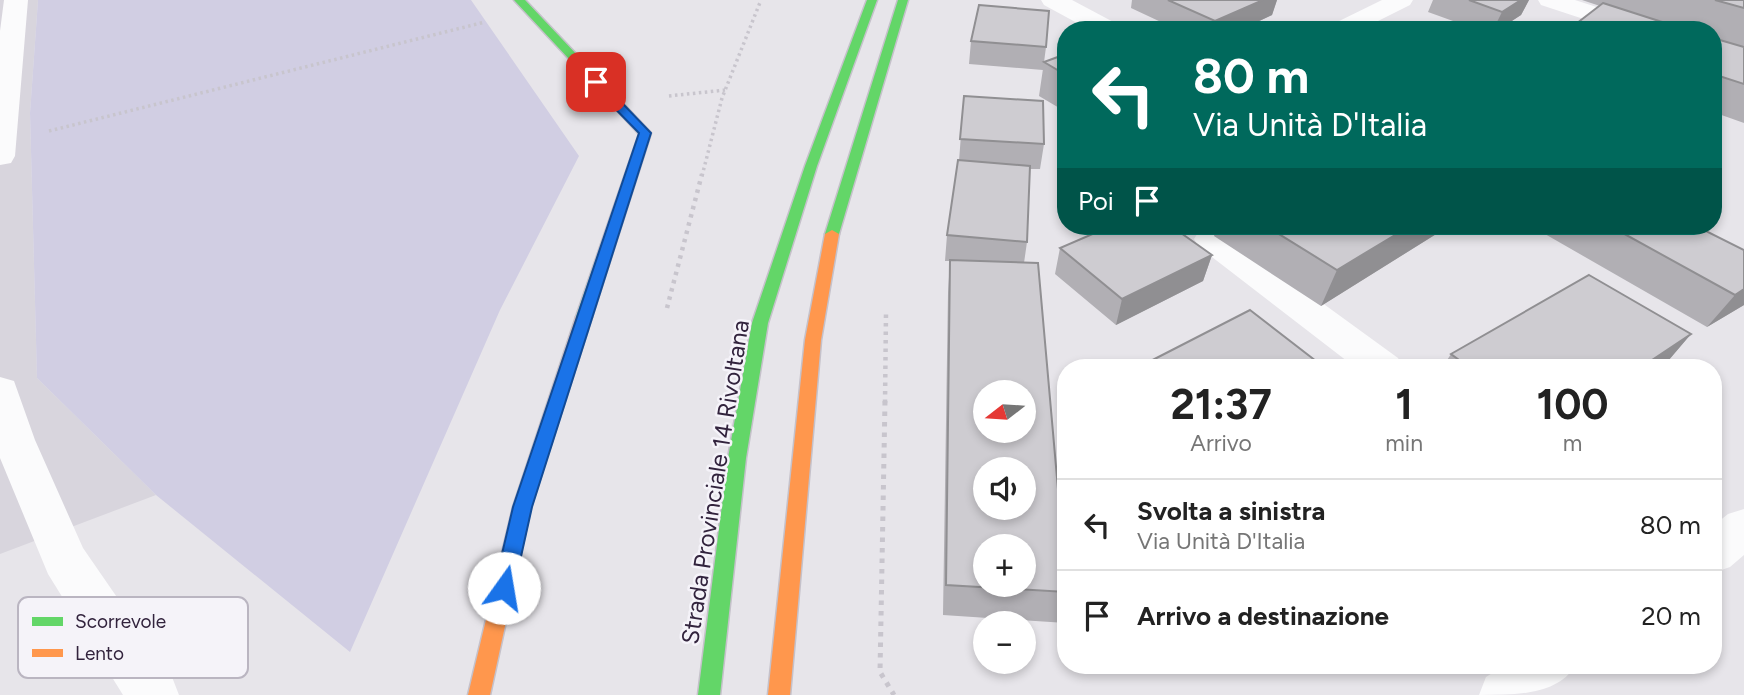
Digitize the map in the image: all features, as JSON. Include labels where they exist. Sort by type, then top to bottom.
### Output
[{"type":"main road","name":"Strada Provinciale 14 Rivoltana","points":[[709,695],[737,458],[760,323],[811,166],[873,0]]},
{"type":"main road","points":[[779,695],[813,340],[829,243],[903,0]]},
{"type":"main road","points":[[479,695],[522,507],[645,133],[524,6]]},
{"type":"street","points":[[0,156],[16,0]]},
{"type":"street","points":[[1053,0],[1093,21]]},
{"type":"street","points":[[1358,21],[1401,0]]},
{"type":"street","points":[[1550,0],[1615,21]]},
{"type":"street","points":[[1211,239],[1372,359]]},
{"type":"street","points":[[0,392],[14,440],[65,560],[89,597]]},
{"type":"street","points":[[1722,546],[1744,528]]},
{"type":"street","points":[[1504,695],[1536,674]]},
{"type":"street","points":[[142,678],[153,695]]},
{"type":"path","points":[[667,308],[724,90],[761,0]]},
{"type":"path","points":[[1,143],[524,6]]},
{"type":"path","points":[[664,96],[724,90]]},
{"type":"path","points":[[886,313],[880,672],[894,695]]},
{"type":"shaded area","points":[[0,0],[38,0],[30,113],[37,378],[156,495],[0,554]]},
{"type":"shaded area","points":[[38,0],[471,0],[579,156],[500,310],[350,652],[156,495],[37,378],[30,113]]},
{"type":"building","points":[[1168,0],[1263,0],[1215,21]]},
{"type":"building","points":[[1469,0],[1521,0],[1502,12]]},
{"type":"building","points":[[1715,0],[1744,0],[1744,8]]},
{"type":"building","points":[[1603,3],[1659,21],[1580,21]]},
{"type":"building","points":[[979,5],[1049,11],[1046,47],[971,41]]},
{"type":"building","points":[[1722,41],[1744,47],[1744,84],[1722,77]]},
{"type":"building","points":[[1057,57],[1057,70],[1044,62]]},
{"type":"building","points":[[964,96],[1043,101],[1044,144],[960,139]]},
{"type":"building","points":[[958,160],[1030,166],[1027,242],[947,235]]},
{"type":"building","points":[[1090,235],[1184,235],[1212,255],[1122,299],[1060,248]]},
{"type":"building","points":[[1281,235],[1395,235],[1337,270]]},
{"type":"building","points":[[1626,235],[1714,235],[1744,250],[1744,289],[1735,295]]},
{"type":"building","points":[[950,260],[1038,263],[1057,478],[1057,591],[1036,590],[1036,534],[973,534],[973,587],[946,585]]},
{"type":"building","points":[[1589,275],[1691,334],[1654,359],[1458,359],[1451,354]]},
{"type":"building","points":[[1250,310],[1313,359],[1155,359]]},
{"type":"traffic: fast","points":[[519,0],[645,133],[584,317]]},
{"type":"traffic: fast","points":[[709,695],[737,458],[760,323],[811,166],[872,0]]},
{"type":"traffic: fast","points":[[832,234],[903,0]]},
{"type":"traffic: slow","points":[[779,695],[813,340],[832,234]]},
{"type":"traffic: slow","points":[[479,695],[522,507],[584,317]]},
{"type":"route","points":[[504,588],[522,507],[645,133],[596,82]]}]
